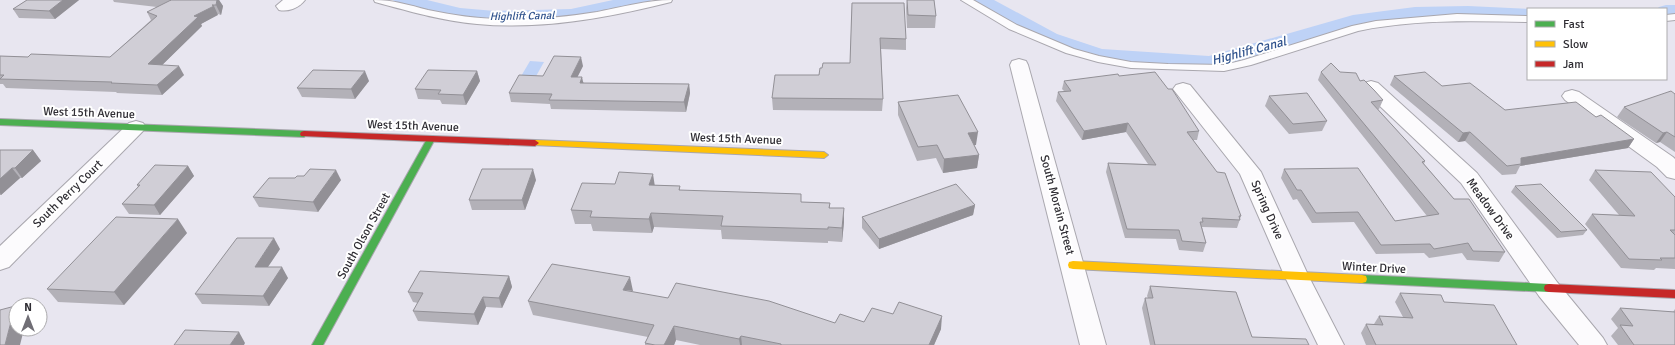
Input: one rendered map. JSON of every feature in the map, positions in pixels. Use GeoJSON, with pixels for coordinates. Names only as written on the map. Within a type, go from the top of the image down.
{"type":"FeatureCollection","features":[{"type":"Feature","properties":{"kind":"street","name":"South Morain Street"},"geometry":{"type":"LineString","coordinates":[[1019,65],[1093,345]]}},
{"type":"Feature","properties":{"kind":"street","name":"Meadow Drive"},"geometry":{"type":"LineString","coordinates":[[1371,87],[1469,178],[1548,289],[1594,345]]}},
{"type":"Feature","properties":{"kind":"street","name":"Spring Drive"},"geometry":{"type":"LineString","coordinates":[[1183,89],[1250,172],[1297,277],[1331,345]]}},
{"type":"Feature","properties":{"kind":"street"},"geometry":{"type":"LineString","coordinates":[[1572,96],[1665,162],[1675,172]]}},
{"type":"Feature","properties":{"kind":"street","name":"West 15th Avenue"},"geometry":{"type":"LineString","coordinates":[[0,122],[824,154]]}},
{"type":"Feature","properties":{"kind":"street","name":"South Perry Court"},"geometry":{"type":"LineString","coordinates":[[0,261],[136,127]]}},
{"type":"Feature","properties":{"kind":"street","name":"South Olson Street"},"geometry":{"type":"LineString","coordinates":[[317,345],[432,139]]}},
{"type":"Feature","properties":{"kind":"street","name":"Winter Drive"},"geometry":{"type":"LineString","coordinates":[[1073,265],[1297,277],[1675,294]]}},
{"type":"Feature","properties":{"kind":"lane"},"geometry":{"type":"LineString","coordinates":[[379,0],[454,18],[503,22],[577,18],[618,12],[667,0]]}},
{"type":"Feature","properties":{"kind":"lane"},"geometry":{"type":"LineString","coordinates":[[966,0],[1013,27],[1070,51],[1098,59],[1131,65],[1168,67],[1224,68],[1356,28],[1376,24],[1457,17],[1527,19]]}},
{"type":"Feature","properties":{"kind":"water"},"geometry":{"type":"Polygon","coordinates":[[[530,61],[544,62],[535,78],[520,78],[530,61]]]}},
{"type":"Feature","properties":{"kind":"building"},"geometry":{"type":"Polygon","coordinates":[[[27,0],[63,0],[49,11],[13,9],[27,0]]]}},
{"type":"Feature","properties":{"kind":"building"},"geometry":{"type":"Polygon","coordinates":[[[171,0],[217,0],[216,5],[212,5],[214,6],[194,16],[198,17],[148,64],[179,66],[157,85],[111,83],[112,82],[0,79],[4,75],[0,75],[0,56],[28,57],[31,54],[110,57],[157,16],[147,12],[171,0]]]}},
{"type":"Feature","properties":{"kind":"building"},"geometry":{"type":"Polygon","coordinates":[[[907,0],[934,0],[936,16],[908,15],[907,0]]]}},
{"type":"Feature","properties":{"kind":"building"},"geometry":{"type":"Polygon","coordinates":[[[852,3],[904,3],[906,39],[880,38],[883,99],[772,98],[775,75],[819,75],[820,68],[822,68],[823,63],[850,63],[852,3]]]}},
{"type":"Feature","properties":{"kind":"building"},"geometry":{"type":"Polygon","coordinates":[[[554,56],[581,57],[571,77],[582,77],[580,83],[689,84],[684,102],[549,100],[552,94],[509,93],[519,75],[543,76],[554,56]]]}},
{"type":"Feature","properties":{"kind":"building"},"geometry":{"type":"Polygon","coordinates":[[[1331,63],[1340,72],[1356,73],[1360,81],[1364,80],[1374,90],[1383,100],[1371,102],[1425,161],[1422,162],[1454,199],[1469,199],[1505,252],[1473,251],[1468,243],[1434,249],[1430,244],[1381,245],[1358,212],[1316,213],[1301,190],[1297,190],[1284,169],[1358,168],[1395,221],[1439,214],[1321,72],[1331,63]]]}},
{"type":"Feature","properties":{"kind":"building"},"geometry":{"type":"Polygon","coordinates":[[[313,70],[365,71],[351,89],[297,88],[313,70]]]}},
{"type":"Feature","properties":{"kind":"building"},"geometry":{"type":"Polygon","coordinates":[[[428,70],[477,71],[463,95],[438,94],[441,90],[415,89],[428,70]]]}},
{"type":"Feature","properties":{"kind":"building"},"geometry":{"type":"Polygon","coordinates":[[[1155,72],[1168,89],[1172,89],[1199,131],[1187,132],[1217,172],[1225,173],[1241,216],[1239,216],[1240,220],[1202,218],[1203,222],[1200,222],[1206,243],[1182,241],[1179,230],[1127,229],[1108,163],[1156,165],[1128,123],[1084,131],[1058,92],[1071,91],[1064,81],[1118,74],[1119,76],[1155,72]]]}},
{"type":"Feature","properties":{"kind":"building"},"geometry":{"type":"Polygon","coordinates":[[[1425,72],[1442,86],[1470,83],[1505,110],[1576,102],[1596,117],[1601,115],[1634,139],[1521,158],[1521,164],[1507,166],[1470,132],[1463,133],[1394,76],[1425,72]]]}},
{"type":"Feature","properties":{"kind":"building"},"geometry":{"type":"Polygon","coordinates":[[[1671,91],[1675,94],[1675,137],[1667,132],[1663,133],[1624,107],[1671,91]]]}},
{"type":"Feature","properties":{"kind":"building"},"geometry":{"type":"Polygon","coordinates":[[[1307,93],[1327,121],[1293,124],[1269,96],[1307,93]]]}},
{"type":"Feature","properties":{"kind":"building"},"geometry":{"type":"Polygon","coordinates":[[[958,95],[978,132],[968,133],[979,155],[944,159],[937,145],[918,147],[898,102],[958,95]]]}},
{"type":"Feature","properties":{"kind":"building"},"geometry":{"type":"Polygon","coordinates":[[[0,150],[33,150],[15,168],[12,168],[0,179],[0,150]]]}},
{"type":"Feature","properties":{"kind":"building"},"geometry":{"type":"Polygon","coordinates":[[[155,165],[188,166],[154,205],[122,204],[140,185],[137,185],[155,165]]]}},
{"type":"Feature","properties":{"kind":"building"},"geometry":{"type":"Polygon","coordinates":[[[310,169],[336,170],[313,202],[253,197],[269,178],[295,178],[297,176],[304,176],[310,169]]]}},
{"type":"Feature","properties":{"kind":"building"},"geometry":{"type":"Polygon","coordinates":[[[482,169],[533,169],[522,200],[469,200],[482,169]]]}},
{"type":"Feature","properties":{"kind":"building"},"geometry":{"type":"Polygon","coordinates":[[[1595,170],[1651,172],[1675,197],[1675,230],[1670,230],[1675,235],[1675,258],[1660,258],[1662,260],[1629,259],[1592,214],[1635,216],[1595,170]]]}},
{"type":"Feature","properties":{"kind":"building"},"geometry":{"type":"Polygon","coordinates":[[[619,172],[653,174],[649,185],[680,186],[679,190],[801,194],[801,202],[830,203],[829,208],[844,208],[842,228],[828,227],[828,229],[721,226],[723,216],[651,213],[649,219],[590,217],[592,211],[571,210],[582,183],[615,184],[619,172]]]}},
{"type":"Feature","properties":{"kind":"building"},"geometry":{"type":"Polygon","coordinates":[[[956,184],[975,205],[879,239],[862,217],[956,184]]]}},
{"type":"Feature","properties":{"kind":"building"},"geometry":{"type":"Polygon","coordinates":[[[1541,184],[1587,230],[1561,232],[1515,186],[1541,184]]]}},
{"type":"Feature","properties":{"kind":"building"},"geometry":{"type":"Polygon","coordinates":[[[116,217],[178,219],[114,292],[47,289],[116,217]]]}},
{"type":"Feature","properties":{"kind":"building"},"geometry":{"type":"Polygon","coordinates":[[[237,238],[274,238],[255,267],[282,267],[263,296],[195,294],[237,238]]]}},
{"type":"Feature","properties":{"kind":"building"},"geometry":{"type":"Polygon","coordinates":[[[552,264],[630,277],[623,290],[668,298],[676,283],[769,301],[835,323],[840,314],[864,322],[872,308],[893,314],[899,302],[942,316],[929,345],[781,345],[741,336],[739,339],[674,326],[664,345],[655,345],[645,343],[654,325],[528,301],[552,264]]]}},
{"type":"Feature","properties":{"kind":"building"},"geometry":{"type":"Polygon","coordinates":[[[420,271],[509,276],[499,298],[483,297],[474,314],[413,311],[423,293],[408,292],[420,271]]]}},
{"type":"Feature","properties":{"kind":"building"},"geometry":{"type":"Polygon","coordinates":[[[1150,286],[1236,292],[1252,337],[1306,339],[1309,345],[1155,345],[1145,298],[1153,298],[1150,286]]]}},
{"type":"Feature","properties":{"kind":"building"},"geometry":{"type":"Polygon","coordinates":[[[1400,293],[1441,295],[1444,302],[1494,305],[1517,345],[1376,345],[1366,324],[1383,325],[1379,316],[1413,318],[1400,293]]]}},
{"type":"Feature","properties":{"kind":"building"},"geometry":{"type":"Polygon","coordinates":[[[8,308],[8,333],[5,345],[0,345],[0,310],[8,308]]]}},
{"type":"Feature","properties":{"kind":"building"},"geometry":{"type":"Polygon","coordinates":[[[1620,308],[1675,312],[1675,345],[1634,345],[1620,325],[1633,326],[1620,308]]]}},
{"type":"Feature","properties":{"kind":"building"},"geometry":{"type":"Polygon","coordinates":[[[185,330],[239,332],[230,345],[174,345],[185,330]]]}},
{"type":"Feature","properties":{"kind":"waterway","name":"Highlift Canal"},"geometry":{"type":"LineString","coordinates":[[403,0],[460,14],[495,17],[571,15],[641,0]]}},
{"type":"Feature","properties":{"kind":"waterway","name":"Highlift Canal"},"geometry":{"type":"LineString","coordinates":[[979,0],[1050,38],[1100,55],[1210,63],[1353,21],[1415,13],[1468,12],[1527,14]]}},
{"type":"Feature","properties":{"kind":"waterway","name":"Highlift Canal"},"geometry":{"type":"LineString","coordinates":[[1667,11],[1675,11]]}},
{"type":"Feature","properties":{"kind":"traffic: fast"},"geometry":{"type":"LineString","coordinates":[[0,122],[304,134]]}},
{"type":"Feature","properties":{"kind":"traffic: fast"},"geometry":{"type":"LineString","coordinates":[[317,345],[431,139]]}},
{"type":"Feature","properties":{"kind":"traffic: fast"},"geometry":{"type":"LineString","coordinates":[[1362,279],[1549,288]]}},
{"type":"Feature","properties":{"kind":"traffic: slow"},"geometry":{"type":"LineString","coordinates":[[535,143],[824,155]]}},
{"type":"Feature","properties":{"kind":"traffic: slow"},"geometry":{"type":"LineString","coordinates":[[1073,265],[1362,279]]}},
{"type":"Feature","properties":{"kind":"traffic: jam"},"geometry":{"type":"LineString","coordinates":[[304,134],[535,143]]}},
{"type":"Feature","properties":{"kind":"traffic: jam"},"geometry":{"type":"LineString","coordinates":[[1549,288],[1675,294]]}}]}
